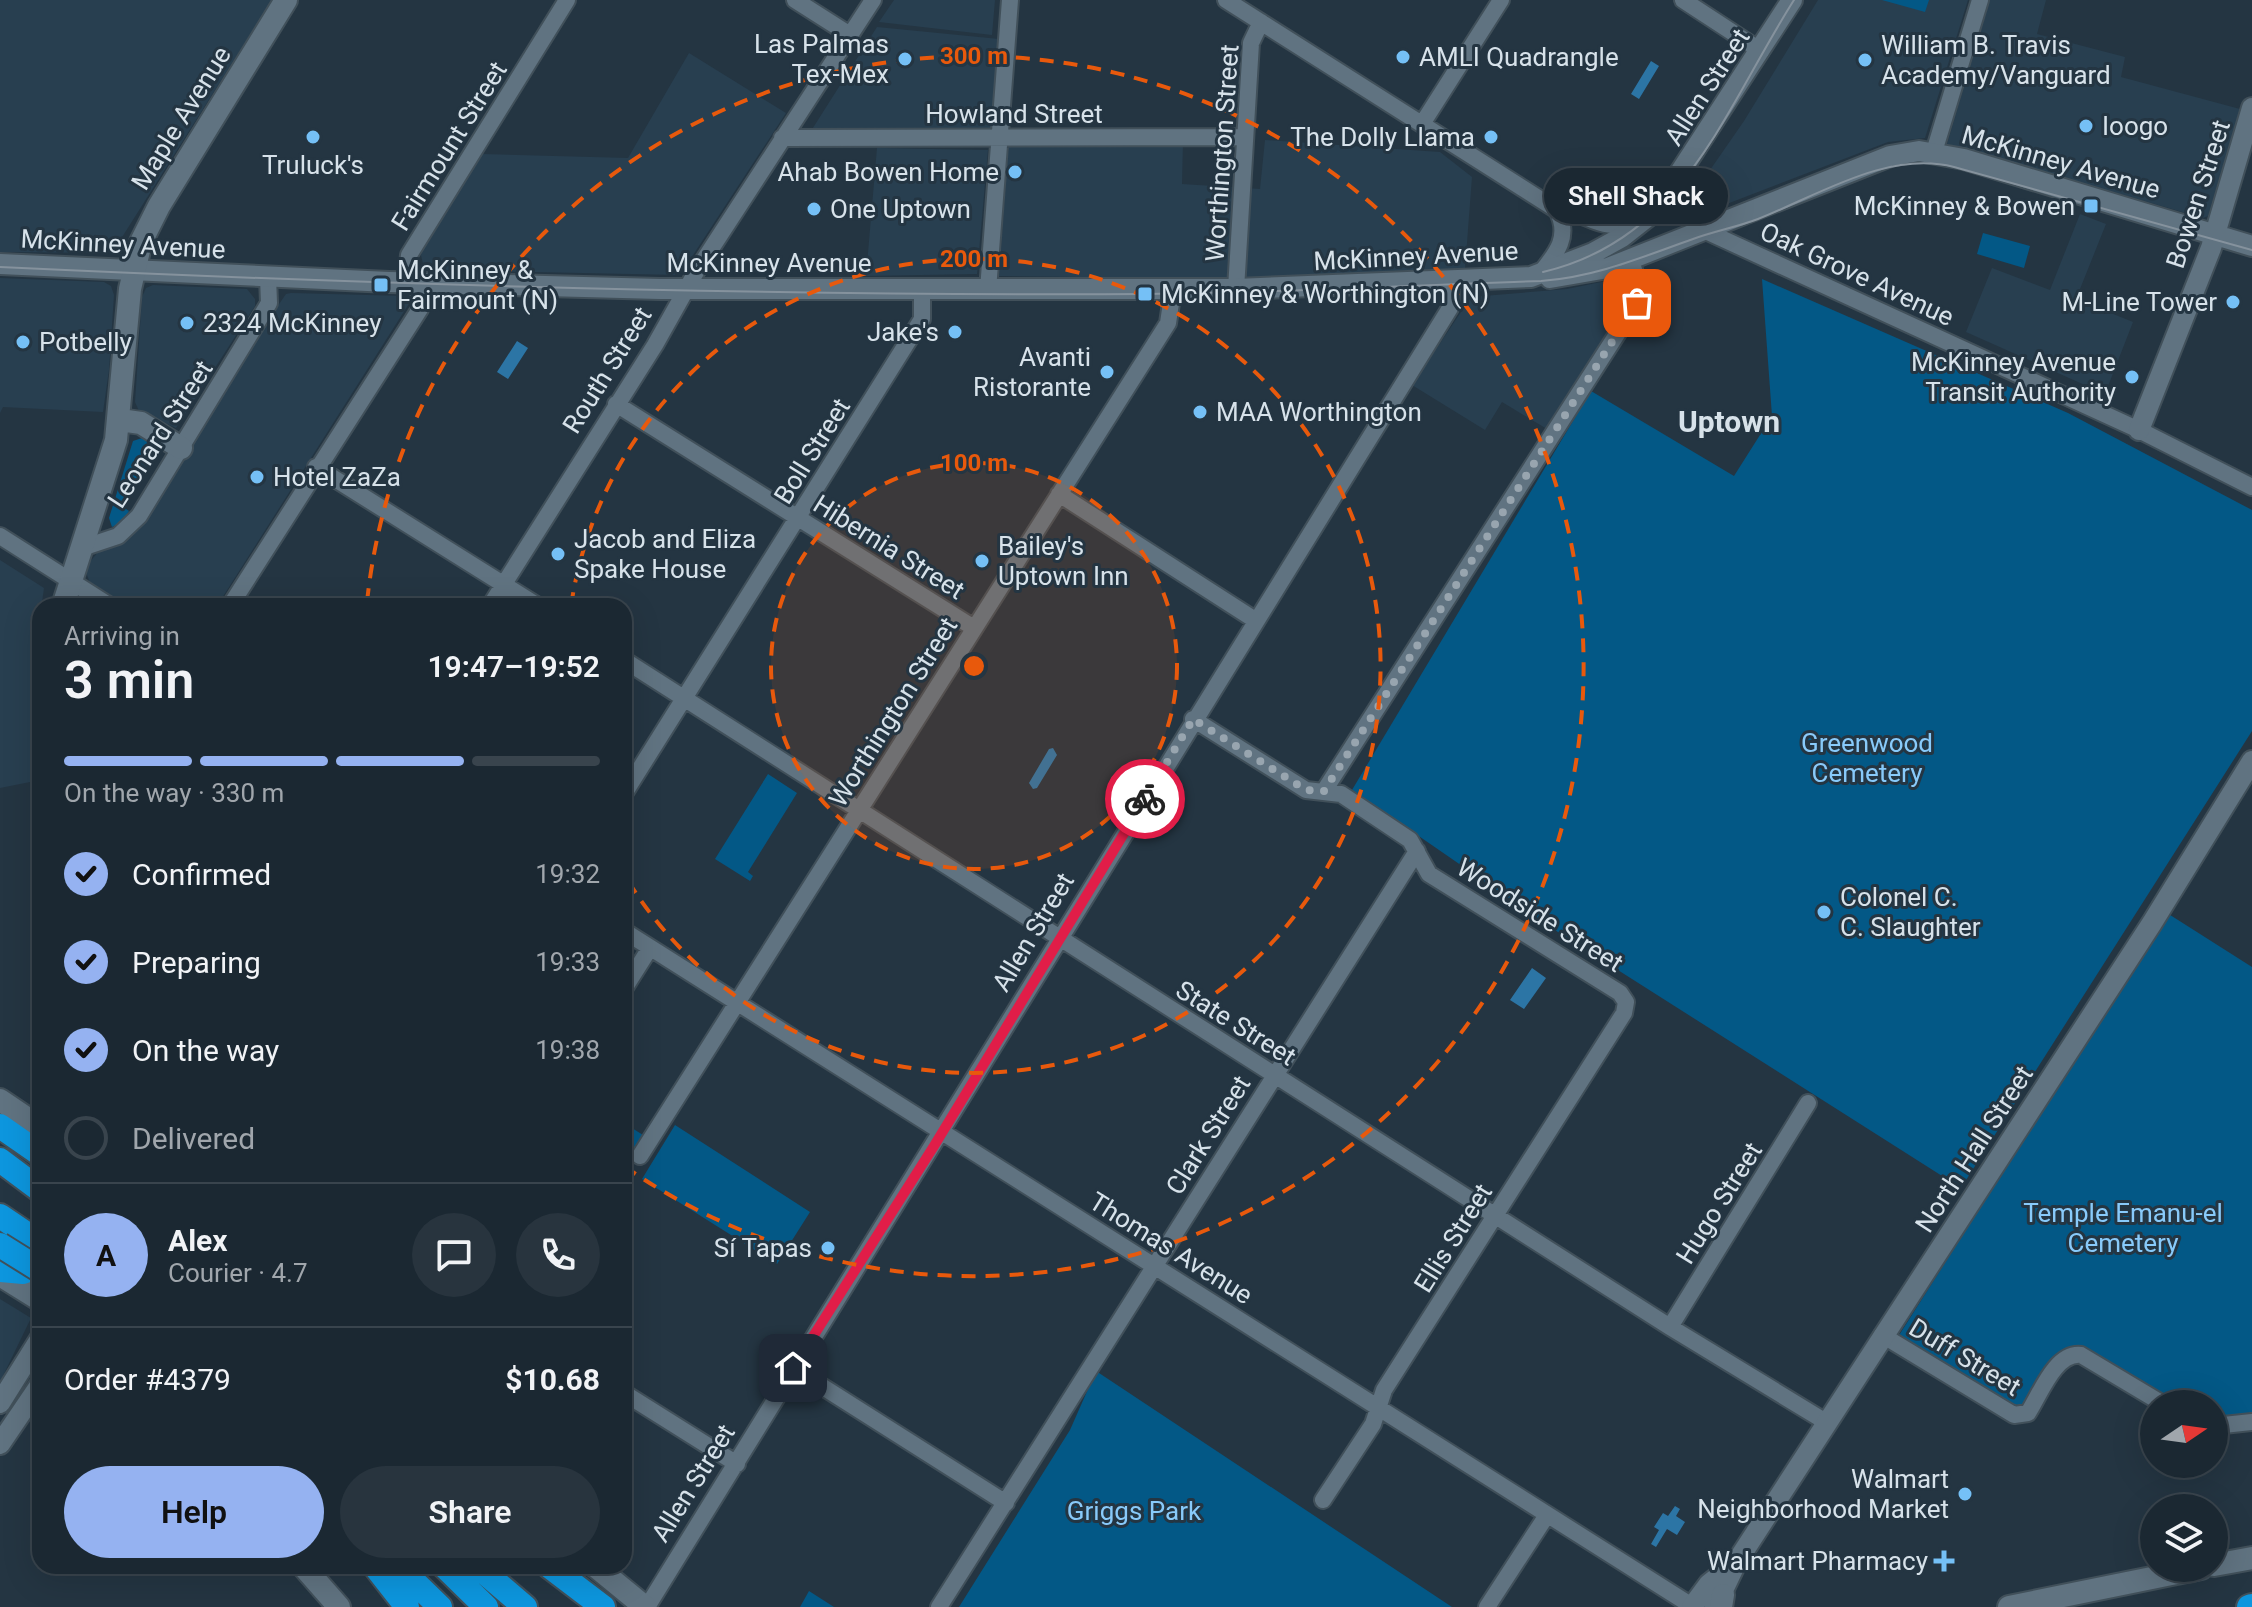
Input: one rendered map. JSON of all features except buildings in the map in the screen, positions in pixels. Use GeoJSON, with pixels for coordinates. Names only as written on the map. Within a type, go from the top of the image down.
{"type":"FeatureCollection","features":[{"type":"Feature","properties":{"kind":"highway"},"geometry":{"type":"LineString","coordinates":[[0,1118],[32,1137]]}},
{"type":"Feature","properties":{"kind":"highway"},"geometry":{"type":"LineString","coordinates":[[0,1126],[32,1148]]}},
{"type":"Feature","properties":{"kind":"highway"},"geometry":{"type":"LineString","coordinates":[[1,1160],[32,1184]]}},
{"type":"Feature","properties":{"kind":"highway"},"geometry":{"type":"LineString","coordinates":[[0,1216],[32,1238]]}},
{"type":"Feature","properties":{"kind":"highway"},"geometry":{"type":"LineString","coordinates":[[0,1245],[32,1263]]}},
{"type":"Feature","properties":{"kind":"highway"},"geometry":{"type":"LineString","coordinates":[[0,1273],[32,1270]]}},
{"type":"Feature","properties":{"kind":"highway"},"geometry":{"type":"LineString","coordinates":[[381,1574],[407,1607]]}},
{"type":"Feature","properties":{"kind":"highway"},"geometry":{"type":"LineString","coordinates":[[406,1574],[440,1607]]}},
{"type":"Feature","properties":{"kind":"highway"},"geometry":{"type":"LineString","coordinates":[[452,1574],[486,1607]]}},
{"type":"Feature","properties":{"kind":"highway"},"geometry":{"type":"LineString","coordinates":[[486,1574],[525,1607]]}},
{"type":"Feature","properties":{"kind":"highway"},"geometry":{"type":"LineString","coordinates":[[560,1574],[603,1607]]}},
{"type":"Feature","properties":{"kind":"main road","name":"Maple Avenue"},"geometry":{"type":"LineString","coordinates":[[65,598],[105,483],[120,420],[133,271],[141,242],[159,206],[286,0]]}},
{"type":"Feature","properties":{"kind":"main road"},"geometry":{"type":"LineString","coordinates":[[120,420],[141,423],[181,448]]}},
{"type":"Feature","properties":{"kind":"main road"},"geometry":{"type":"LineString","coordinates":[[0,1100],[32,1122]]}},
{"type":"Feature","properties":{"kind":"main road"},"geometry":{"type":"LineString","coordinates":[[0,1273],[32,1295]]}},
{"type":"Feature","properties":{"kind":"main road"},"geometry":{"type":"LineString","coordinates":[[2228,1562],[2252,1558]]}},
{"type":"Feature","properties":{"kind":"main road"},"geometry":{"type":"LineString","coordinates":[[310,1574],[339,1607]]}},
{"type":"Feature","properties":{"kind":"main road"},"geometry":{"type":"LineString","coordinates":[[605,1574],[646,1607]]}},
{"type":"Feature","properties":{"kind":"main road"},"geometry":{"type":"LineString","coordinates":[[2009,1607],[2140,1580]]}},
{"type":"Feature","properties":{"kind":"street","name":"Fairmount Street"},"geometry":{"type":"LineString","coordinates":[[235,598],[420,309],[422,301],[407,265],[409,255],[567,0]]}},
{"type":"Feature","properties":{"kind":"street"},"geometry":{"type":"LineString","coordinates":[[795,0],[850,35]]}},
{"type":"Feature","properties":{"kind":"street","name":"Routh Street"},"geometry":{"type":"LineString","coordinates":[[495,598],[685,289],[873,0]]}},
{"type":"Feature","properties":{"kind":"street"},"geometry":{"type":"LineString","coordinates":[[988,290],[1010,0]]}},
{"type":"Feature","properties":{"kind":"street"},"geometry":{"type":"LineString","coordinates":[[1226,0],[1557,210],[1613,227],[1643,220]]}},
{"type":"Feature","properties":{"kind":"street"},"geometry":{"type":"LineString","coordinates":[[1422,124],[1501,0]]}},
{"type":"Feature","properties":{"kind":"street"},"geometry":{"type":"LineString","coordinates":[[1683,0],[1761,51]]}},
{"type":"Feature","properties":{"kind":"street","name":"Allen Street"},"geometry":{"type":"LineString","coordinates":[[1663,200],[1792,0]]}},
{"type":"Feature","properties":{"kind":"street"},"geometry":{"type":"LineString","coordinates":[[1934,152],[1980,0]]}},
{"type":"Feature","properties":{"kind":"street","name":"Worthington Street"},"geometry":{"type":"LineString","coordinates":[[1236,289],[1251,43],[1261,22]]}},
{"type":"Feature","properties":{"kind":"street","name":"Bowen Street"},"geometry":{"type":"LineString","coordinates":[[2139,430],[2214,235],[2252,108]]}},
{"type":"Feature","properties":{"kind":"street","name":"Howland Street"},"geometry":{"type":"LineString","coordinates":[[782,138],[1245,137]]}},
{"type":"Feature","properties":{"kind":"street","name":"McKinney Avenue"},"geometry":{"type":"LineString","coordinates":[[0,264],[414,283],[685,289],[1173,290],[1572,276],[1631,260],[1890,156],[1934,152],[2252,246]]}},
{"type":"Feature","properties":{"kind":"street","name":"McKinney Avenue"},"geometry":{"type":"LineString","coordinates":[[1538,276],[1593,253],[1643,220],[1663,200]]}},
{"type":"Feature","properties":{"kind":"street","name":"Oak Grove Avenue"},"geometry":{"type":"LineString","coordinates":[[1663,200],[1707,231],[2139,430],[2252,487]]}},
{"type":"Feature","properties":{"kind":"street"},"geometry":{"type":"LineString","coordinates":[[1538,276],[1561,246],[1563,223],[1557,210]]}},
{"type":"Feature","properties":{"kind":"street"},"geometry":{"type":"LineString","coordinates":[[1324,791],[1637,303],[1638,283],[1631,260]]}},
{"type":"Feature","properties":{"kind":"street","name":"Leonard Street"},"geometry":{"type":"LineString","coordinates":[[82,548],[118,536],[131,527],[269,303],[268,277]]}},
{"type":"Feature","properties":{"kind":"street","name":"Allen Street"},"geometry":{"type":"LineString","coordinates":[[646,1607],[1450,308],[1452,281]]}},
{"type":"Feature","properties":{"kind":"street","name":"Boll Street"},"geometry":{"type":"LineString","coordinates":[[632,782],[922,319],[922,290]]}},
{"type":"Feature","properties":{"kind":"street","name":"Worthington Street"},"geometry":{"type":"LineString","coordinates":[[640,1156],[1170,319],[1173,290]]}},
{"type":"Feature","properties":{"kind":"street","name":"Hibernia Street"},"geometry":{"type":"LineString","coordinates":[[616,404],[974,628]]}},
{"type":"Feature","properties":{"kind":"street"},"geometry":{"type":"LineString","coordinates":[[316,467],[526,598]]}},
{"type":"Feature","properties":{"kind":"street"},"geometry":{"type":"LineString","coordinates":[[1059,494],[1255,620]]}},
{"type":"Feature","properties":{"kind":"street"},"geometry":{"type":"LineString","coordinates":[[0,536],[97,598]]}},
{"type":"Feature","properties":{"kind":"street","name":"State Street"},"geometry":{"type":"LineString","coordinates":[[632,665],[1670,1327],[1826,1422]]}},
{"type":"Feature","properties":{"kind":"street","name":"Woodside Street"},"geometry":{"type":"LineString","coordinates":[[1193,719],[1306,790],[1341,794],[1405,836],[1429,874],[1620,993],[1626,1002]]}},
{"type":"Feature","properties":{"kind":"street","name":"North Hall Street"},"geometry":{"type":"LineString","coordinates":[[1720,1603],[1736,1563],[2249,772]]}},
{"type":"Feature","properties":{"kind":"street","name":"Clark Street"},"geometry":{"type":"LineString","coordinates":[[939,1607],[1417,851]]}},
{"type":"Feature","properties":{"kind":"street","name":"Thomas Avenue"},"geometry":{"type":"LineString","coordinates":[[632,936],[1692,1607]]}},
{"type":"Feature","properties":{"kind":"street"},"geometry":{"type":"LineString","coordinates":[[632,976],[650,948]]}},
{"type":"Feature","properties":{"kind":"street","name":"Ellis Street"},"geometry":{"type":"LineString","coordinates":[[1323,1500],[1373,1424],[1384,1390],[1624,1013],[1626,1002]]}},
{"type":"Feature","properties":{"kind":"street","name":"Hugo Street"},"geometry":{"type":"LineString","coordinates":[[1670,1327],[1808,1103]]}},
{"type":"Feature","properties":{"kind":"street","name":"Duff Street"},"geometry":{"type":"LineString","coordinates":[[1882,1335],[2014,1415],[2025,1415],[2061,1361],[2073,1354],[2081,1355],[2140,1390]]}},
{"type":"Feature","properties":{"kind":"street"},"geometry":{"type":"LineString","coordinates":[[0,1403],[32,1352]]}},
{"type":"Feature","properties":{"kind":"street"},"geometry":{"type":"LineString","coordinates":[[793,1368],[1006,1503]]}},
{"type":"Feature","properties":{"kind":"street"},"geometry":{"type":"LineString","coordinates":[[0,1444],[32,1397]]}},
{"type":"Feature","properties":{"kind":"street"},"geometry":{"type":"LineString","coordinates":[[632,1398],[737,1464]]}},
{"type":"Feature","properties":{"kind":"street"},"geometry":{"type":"LineString","coordinates":[[2228,1425],[2252,1422]]}},
{"type":"Feature","properties":{"kind":"street"},"geometry":{"type":"LineString","coordinates":[[1487,1607],[1547,1515]]}},
{"type":"Feature","properties":{"kind":"street","name":"North Hall Street"},"geometry":{"type":"LineString","coordinates":[[1692,1607],[1709,1584],[1736,1563]]}},
{"type":"Feature","properties":{"kind":"shaded area"},"geometry":{"type":"Polygon","coordinates":[[[0,0],[272,0],[112,253],[0,252],[0,0]]]}},
{"type":"Feature","properties":{"kind":"shaded area"},"geometry":{"type":"Polygon","coordinates":[[[894,0],[995,0],[992,35],[879,22],[894,0]]]}},
{"type":"Feature","properties":{"kind":"shaded area","name":"William B. Travis Academy/Vanguard"},"geometry":{"type":"Polygon","coordinates":[[[1818,0],[1968,0],[1925,138],[1888,142],[1706,212],[1692,196],[1744,121],[1818,0]]]}},
{"type":"Feature","properties":{"kind":"shaded area"},"geometry":{"type":"Polygon","coordinates":[[[1990,0],[2046,0],[2037,34],[2125,57],[2121,77],[2240,109],[2208,216],[2203,218],[1947,144],[1990,0]]]}},
{"type":"Feature","properties":{"kind":"shaded area"},"geometry":{"type":"Polygon","coordinates":[[[877,27],[999,39],[993,131],[811,131],[877,27]]]}},
{"type":"Feature","properties":{"kind":"shaded area"},"geometry":{"type":"Polygon","coordinates":[[[689,53],[786,113],[680,275],[438,270],[428,269],[423,264],[421,255],[424,247],[481,154],[628,158],[689,53]]]}},
{"type":"Feature","properties":{"kind":"shaded area"},"geometry":{"type":"Polygon","coordinates":[[[1651,61],[1659,66],[1639,99],[1631,94],[1651,61]]]}},
{"type":"Feature","properties":{"kind":"shaded area"},"geometry":{"type":"Polygon","coordinates":[[[1009,140],[1183,141],[1182,184],[1260,189],[1265,140],[1440,152],[1472,177],[1465,269],[1260,279],[999,276],[1009,140]]]}},
{"type":"Feature","properties":{"kind":"shaded area"},"geometry":{"type":"Polygon","coordinates":[[[877,148],[988,150],[977,274],[866,276],[877,148]]]}},
{"type":"Feature","properties":{"kind":"shaded area"},"geometry":{"type":"Polygon","coordinates":[[[2080,214],[2106,224],[2076,299],[2133,322],[2105,394],[1966,332],[1992,268],[2050,290],[2080,214]]]}},
{"type":"Feature","properties":{"kind":"shaded area"},"geometry":{"type":"Polygon","coordinates":[[[0,278],[104,282],[111,286],[114,295],[103,412],[3,407],[0,413],[0,278]]]}},
{"type":"Feature","properties":{"kind":"shaded area"},"geometry":{"type":"Polygon","coordinates":[[[1616,279],[1630,290],[1631,298],[1547,429],[1502,402],[1485,430],[1412,385],[1471,297],[1567,289],[1616,279]]]}},
{"type":"Feature","properties":{"kind":"shaded area"},"geometry":{"type":"Polygon","coordinates":[[[153,285],[247,289],[255,299],[255,306],[176,428],[139,411],[135,402],[142,297],[146,288],[153,285]]]}},
{"type":"Feature","properties":{"kind":"shaded area"},"geometry":{"type":"Polygon","coordinates":[[[286,294],[406,296],[410,302],[222,598],[110,598],[91,586],[86,572],[88,564],[99,551],[116,541],[286,294]]]}},
{"type":"Feature","properties":{"kind":"shaded area"},"geometry":{"type":"Polygon","coordinates":[[[517,341],[528,348],[508,379],[497,372],[517,341]]]}},
{"type":"Feature","properties":{"kind":"shaded area"},"geometry":{"type":"Polygon","coordinates":[[[0,560],[44,588],[43,598],[32,598],[32,782],[0,788],[0,560]]]}},
{"type":"Feature","properties":{"kind":"shaded area"},"geometry":{"type":"Polygon","coordinates":[[[1053,748],[1057,755],[1037,788],[1033,789],[1029,783],[1049,749],[1053,748]]]}},
{"type":"Feature","properties":{"kind":"shaded area"},"geometry":{"type":"Polygon","coordinates":[[[1532,968],[1546,978],[1524,1009],[1510,1000],[1532,968]]]}},
{"type":"Feature","properties":{"kind":"shaded area"},"geometry":{"type":"Polygon","coordinates":[[[0,1299],[31,1318],[0,1382],[0,1299]]]}},
{"type":"Feature","properties":{"kind":"shaded area"},"geometry":{"type":"Polygon","coordinates":[[[1675,1506],[1680,1509],[1676,1516],[1685,1522],[1677,1535],[1667,1529],[1656,1547],[1651,1544],[1659,1530],[1654,1527],[1663,1513],[1668,1516],[1675,1506]]]}},
{"type":"Feature","properties":{"kind":"green space"},"geometry":{"type":"Polygon","coordinates":[[[1882,0],[1929,0],[1925,12],[1882,0]]]}},
{"type":"Feature","properties":{"kind":"green space"},"geometry":{"type":"Polygon","coordinates":[[[1983,233],[2030,246],[2024,268],[1977,254],[1983,233]]]}},
{"type":"Feature","properties":{"kind":"green space","name":"Greenwood Cemetery"},"geometry":{"type":"Polygon","coordinates":[[[1762,279],[2068,413],[2252,510],[2252,731],[1961,1188],[1558,932],[1352,790],[1591,391],[1734,476],[1772,416],[1762,279]]]}},
{"type":"Feature","properties":{"kind":"green space"},"geometry":{"type":"Polygon","coordinates":[[[145,437],[154,442],[157,450],[123,507],[129,511],[122,522],[112,527],[109,518],[133,441],[145,437]]]}},
{"type":"Feature","properties":{"kind":"green space"},"geometry":{"type":"Polygon","coordinates":[[[768,774],[797,793],[748,872],[753,876],[750,881],[715,859],[768,774]]]}},
{"type":"Feature","properties":{"kind":"green space","name":"Temple Emanu-el Cemetery"},"geometry":{"type":"Polygon","coordinates":[[[2167,913],[2252,967],[2252,1422],[2228,1421],[2228,1390],[2149,1390],[2079,1350],[2021,1411],[1896,1340],[2167,913]]]}},
{"type":"Feature","properties":{"kind":"green space"},"geometry":{"type":"Polygon","coordinates":[[[675,1125],[810,1212],[777,1264],[642,1179],[675,1125]]]}},
{"type":"Feature","properties":{"kind":"green space"},"geometry":{"type":"Polygon","coordinates":[[[632,1128],[643,1135],[632,1152],[632,1128]]]}},
{"type":"Feature","properties":{"kind":"green space","name":"Griggs Park"},"geometry":{"type":"Polygon","coordinates":[[[1096,1371],[1452,1607],[959,1607],[1070,1430],[1096,1371]]]}},
{"type":"Feature","properties":{"kind":"green space"},"geometry":{"type":"Polygon","coordinates":[[[809,1591],[834,1607],[800,1607],[809,1591]]]}},
{"type":"Feature","properties":{"kind":"tram line"},"geometry":{"type":"LineString","coordinates":[[1543,272],[1591,255],[1632,231],[1666,200],[1721,126],[1794,0]]}},
{"type":"Feature","properties":{"kind":"tram line"},"geometry":{"type":"LineString","coordinates":[[0,267],[430,284],[860,293],[1195,293],[1541,281],[1618,265],[1758,219],[1879,170],[1929,163],[1954,167],[2252,250]]}},
{"type":"Feature","properties":{"kind":"way so far"},"geometry":{"type":"LineString","coordinates":[[1145,799],[1193,719],[1306,790],[1324,791],[1637,303]]}},
{"type":"Feature","properties":{"kind":"place","name":"AMLI Quadrangle"},"geometry":{"type":"Point","coordinates":[1403,57]}},
{"type":"Feature","properties":{"kind":"place","name":"Las Palmas Tex-Mex"},"geometry":{"type":"Point","coordinates":[905,59]}},
{"type":"Feature","properties":{"kind":"place","name":"William B. Travis Academy/Vanguard"},"geometry":{"type":"Point","coordinates":[1865,60]}},
{"type":"Feature","properties":{"kind":"place","name":"Ioogo"},"geometry":{"type":"Point","coordinates":[2086,126]}},
{"type":"Feature","properties":{"kind":"place","name":"Truluck's"},"geometry":{"type":"Point","coordinates":[313,137]}},
{"type":"Feature","properties":{"kind":"place","name":"The Dolly Llama"},"geometry":{"type":"Point","coordinates":[1491,137]}},
{"type":"Feature","properties":{"kind":"place","name":"Ahab Bowen Home"},"geometry":{"type":"Point","coordinates":[1015,172]}},
{"type":"Feature","properties":{"kind":"place","name":"McKinney & Bowen"},"geometry":{"type":"Point","coordinates":[2091,206]}},
{"type":"Feature","properties":{"kind":"place","name":"One Uptown"},"geometry":{"type":"Point","coordinates":[814,209]}},
{"type":"Feature","properties":{"kind":"place","name":"McKinney & Fairmount (N)"},"geometry":{"type":"Point","coordinates":[381,285]}},
{"type":"Feature","properties":{"kind":"place","name":"McKinney & Worthington (N)"},"geometry":{"type":"Point","coordinates":[1145,294]}},
{"type":"Feature","properties":{"kind":"place","name":"M-Line Tower"},"geometry":{"type":"Point","coordinates":[2233,302]}},
{"type":"Feature","properties":{"kind":"place","name":"Shell Shack"},"geometry":{"type":"Point","coordinates":[1637,303]}},
{"type":"Feature","properties":{"kind":"place","name":"2324 McKinney"},"geometry":{"type":"Point","coordinates":[187,323]}},
{"type":"Feature","properties":{"kind":"place","name":"Jake's"},"geometry":{"type":"Point","coordinates":[955,332]}},
{"type":"Feature","properties":{"kind":"place","name":"Potbelly"},"geometry":{"type":"Point","coordinates":[23,342]}},
{"type":"Feature","properties":{"kind":"place","name":"Avanti Ristorante"},"geometry":{"type":"Point","coordinates":[1107,372]}},
{"type":"Feature","properties":{"kind":"place","name":"McKinney Avenue Transit Authority"},"geometry":{"type":"Point","coordinates":[2132,377]}},
{"type":"Feature","properties":{"kind":"place","name":"MAA Worthington"},"geometry":{"type":"Point","coordinates":[1200,412]}},
{"type":"Feature","properties":{"kind":"place","name":"Hotel ZaZa"},"geometry":{"type":"Point","coordinates":[257,477]}},
{"type":"Feature","properties":{"kind":"place","name":"Jacob and Eliza Spake House"},"geometry":{"type":"Point","coordinates":[558,554]}},
{"type":"Feature","properties":{"kind":"place","name":"Bailey's Uptown Inn"},"geometry":{"type":"Point","coordinates":[982,561]}},
{"type":"Feature","properties":{"kind":"place","name":"Colonel C. C. Slaughter"},"geometry":{"type":"Point","coordinates":[1824,912]}},
{"type":"Feature","properties":{"kind":"place","name":"Sí Tapas"},"geometry":{"type":"Point","coordinates":[828,1248]}},
{"type":"Feature","properties":{"kind":"place","name":"Walmart Neighborhood Market"},"geometry":{"type":"Point","coordinates":[1965,1494]}},
{"type":"Feature","properties":{"kind":"place","name":"Walmart Pharmacy"},"geometry":{"type":"Point","coordinates":[1944,1561]}},
{"type":"Feature","properties":{"kind":"district","name":"Uptown"},"geometry":{"type":"Point","coordinates":[1729,421]}},
{"type":"Feature","properties":{"kind":"route"},"geometry":{"type":"LineString","coordinates":[[793,1368],[934,1146],[1145,799]]}}]}
